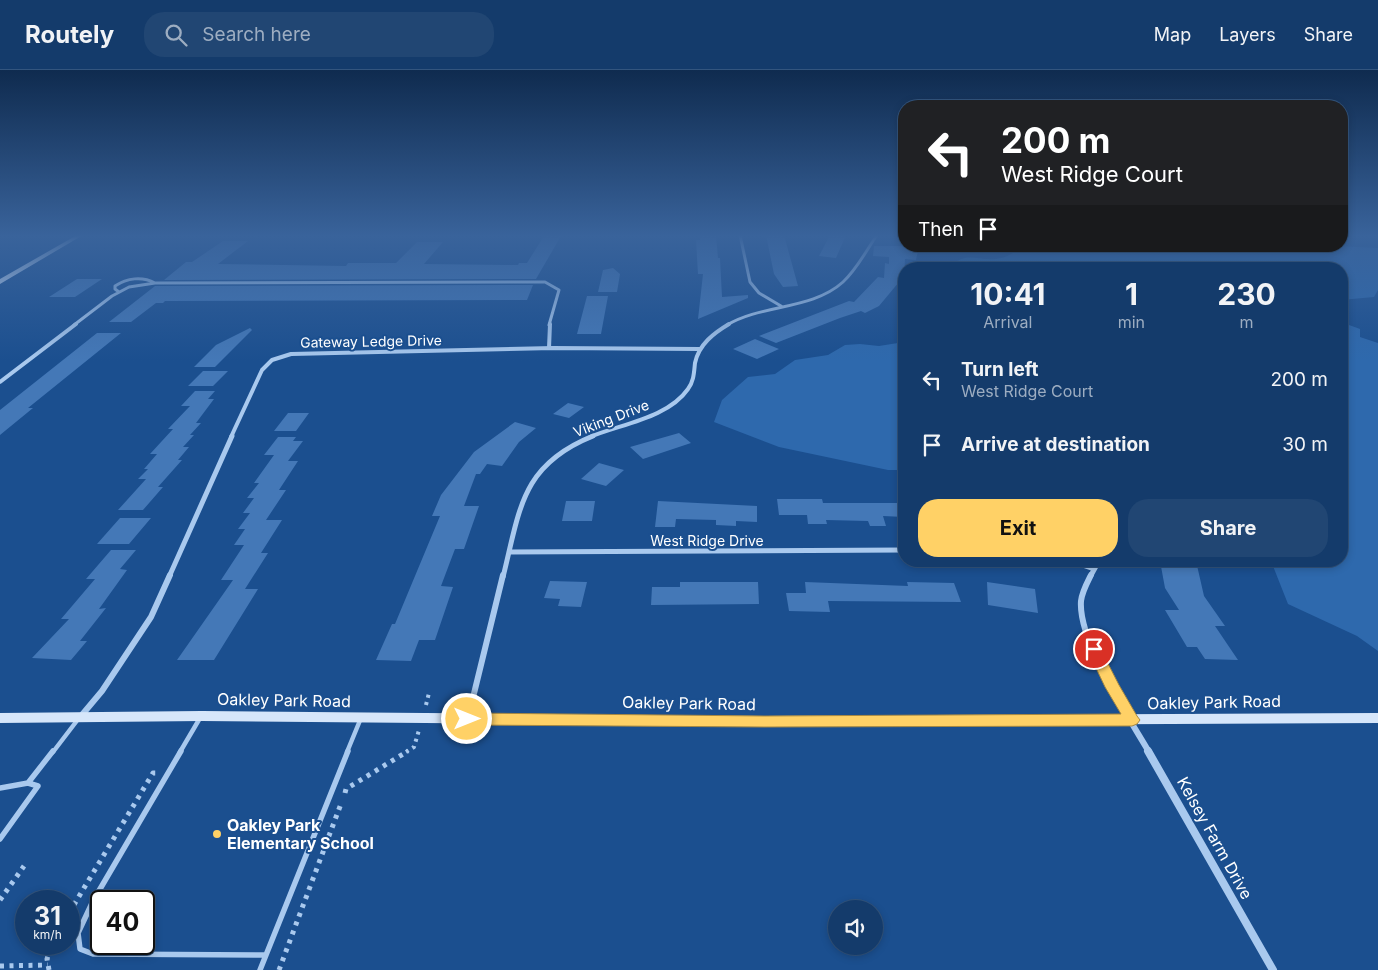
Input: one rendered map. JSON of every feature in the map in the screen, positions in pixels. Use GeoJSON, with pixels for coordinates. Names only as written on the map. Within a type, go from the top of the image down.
{"type":"FeatureCollection","features":[{"type":"Feature","properties":{"kind":"street"},"geometry":{"type":"LineString","coordinates":[[749,277],[750,282],[759,293],[782,307]]}},
{"type":"Feature","properties":{"kind":"street"},"geometry":{"type":"LineString","coordinates":[[700,349],[710,336],[730,322],[816,298],[836,288],[848,277]]}},
{"type":"Feature","properties":{"kind":"street"},"geometry":{"type":"LineString","coordinates":[[119,292],[115,289],[115,286],[125,281],[143,278],[155,282]]}},
{"type":"Feature","properties":{"kind":"street"},"geometry":{"type":"LineString","coordinates":[[0,382],[119,292],[133,286],[155,282],[545,282],[559,290],[548,325],[549,348]]}},
{"type":"Feature","properties":{"kind":"street","name":"Gateway Ledge Drive"},"geometry":{"type":"LineString","coordinates":[[79,718],[102,691],[151,617],[258,377],[270,361],[295,353],[307,352],[549,348],[700,349]]}},
{"type":"Feature","properties":{"kind":"street","name":"Viking Drive"},"geometry":{"type":"LineString","coordinates":[[467,719],[526,491],[546,464],[557,454],[580,441],[653,414],[675,402],[691,386],[695,378],[696,360],[700,349]]}},
{"type":"Feature","properties":{"kind":"street"},"geometry":{"type":"LineString","coordinates":[[0,377],[7,376]]}},
{"type":"Feature","properties":{"kind":"street","name":"West Ridge Drive"},"geometry":{"type":"LineString","coordinates":[[509,552],[898,550]]}},
{"type":"Feature","properties":{"kind":"street"},"geometry":{"type":"LineString","coordinates":[[1088,567],[1094,569]]}},
{"type":"Feature","properties":{"kind":"street","name":"Kelsey Farm Drive"},"geometry":{"type":"LineString","coordinates":[[1094,569],[1081,599],[1084,622],[1112,687],[1273,970]]}},
{"type":"Feature","properties":{"kind":"street","name":"Oakley Park Road"},"geometry":{"type":"LineString","coordinates":[[0,718],[202,716],[764,721],[1378,718]]}},
{"type":"Feature","properties":{"kind":"lane"},"geometry":{"type":"LineString","coordinates":[[202,716],[93,901],[78,933],[80,949],[93,954],[266,955]]}},
{"type":"Feature","properties":{"kind":"lane"},"geometry":{"type":"LineString","coordinates":[[28,783],[79,718]]}},
{"type":"Feature","properties":{"kind":"lane"},"geometry":{"type":"LineString","coordinates":[[260,970],[361,718]]}},
{"type":"Feature","properties":{"kind":"lane"},"geometry":{"type":"LineString","coordinates":[[0,788],[28,783],[38,786],[0,839]]}},
{"type":"Feature","properties":{"kind":"path"},"geometry":{"type":"LineString","coordinates":[[279,970],[346,789],[414,747],[428,693]]}},
{"type":"Feature","properties":{"kind":"path"},"geometry":{"type":"LineString","coordinates":[[80,895],[153,773],[168,773]]}},
{"type":"Feature","properties":{"kind":"path"},"geometry":{"type":"LineString","coordinates":[[0,900],[24,866]]}},
{"type":"Feature","properties":{"kind":"path"},"geometry":{"type":"LineString","coordinates":[[0,966],[48,968],[48,955]]}},
{"type":"Feature","properties":{"kind":"shaded area"},"geometry":{"type":"Polygon","coordinates":[[[1348,277],[1378,277],[1378,290],[1374,297],[1348,299],[1348,277]]]}},
{"type":"Feature","properties":{"kind":"shaded area"},"geometry":{"type":"Polygon","coordinates":[[[1348,325],[1360,329],[1360,337],[1378,343],[1378,651],[1357,636],[1288,604],[1273,567],[1348,567],[1348,325]]]}},
{"type":"Feature","properties":{"kind":"shaded area"},"geometry":{"type":"Polygon","coordinates":[[[898,343],[898,470],[888,470],[779,447],[714,422],[722,400],[748,377],[775,374],[795,360],[828,355],[845,345],[879,346],[898,343]]]}},
{"type":"Feature","properties":{"kind":"building"},"geometry":{"type":"Polygon","coordinates":[[[168,277],[537,277],[536,279],[164,280],[168,277]]]}},
{"type":"Feature","properties":{"kind":"building"},"geometry":{"type":"Polygon","coordinates":[[[601,277],[620,277],[617,292],[598,292],[601,277]]]}},
{"type":"Feature","properties":{"kind":"building"},"geometry":{"type":"Polygon","coordinates":[[[703,277],[721,277],[722,297],[748,295],[748,298],[698,319],[703,277]]]}},
{"type":"Feature","properties":{"kind":"building"},"geometry":{"type":"Polygon","coordinates":[[[776,277],[796,277],[798,286],[783,287],[776,277]]]}},
{"type":"Feature","properties":{"kind":"building"},"geometry":{"type":"Polygon","coordinates":[[[878,277],[898,277],[898,283],[879,306],[865,313],[861,311],[840,318],[776,343],[759,336],[849,301],[854,302],[878,277]]]}},
{"type":"Feature","properties":{"kind":"building"},"geometry":{"type":"Polygon","coordinates":[[[77,279],[102,279],[75,297],[49,297],[77,279]]]}},
{"type":"Feature","properties":{"kind":"building"},"geometry":{"type":"Polygon","coordinates":[[[533,285],[527,300],[165,301],[163,303],[156,303],[131,322],[109,322],[155,286],[533,285]]]}},
{"type":"Feature","properties":{"kind":"building"},"geometry":{"type":"Polygon","coordinates":[[[587,296],[608,296],[601,334],[577,334],[587,296]]]}},
{"type":"Feature","properties":{"kind":"building"},"geometry":{"type":"Polygon","coordinates":[[[250,328],[252,330],[215,367],[194,367],[216,345],[250,328]]]}},
{"type":"Feature","properties":{"kind":"building"},"geometry":{"type":"Polygon","coordinates":[[[97,333],[121,333],[28,408],[33,408],[0,435],[0,410],[97,333]]]}},
{"type":"Feature","properties":{"kind":"building"},"geometry":{"type":"Polygon","coordinates":[[[755,339],[779,349],[757,359],[733,349],[755,339]]]}},
{"type":"Feature","properties":{"kind":"building"},"geometry":{"type":"Polygon","coordinates":[[[203,371],[228,371],[213,386],[188,386],[203,371]]]}},
{"type":"Feature","properties":{"kind":"building"},"geometry":{"type":"Polygon","coordinates":[[[195,391],[215,391],[208,399],[214,399],[196,423],[201,423],[190,435],[194,435],[183,447],[189,447],[178,460],[182,460],[158,487],[163,487],[143,510],[118,510],[146,479],[138,479],[148,469],[144,469],[157,454],[150,454],[173,429],[168,429],[190,406],[181,406],[195,391]]]}},
{"type":"Feature","properties":{"kind":"building"},"geometry":{"type":"Polygon","coordinates":[[[568,403],[584,407],[569,418],[553,414],[568,403]]]}},
{"type":"Feature","properties":{"kind":"building"},"geometry":{"type":"Polygon","coordinates":[[[288,413],[309,413],[296,431],[274,431],[288,413]]]}},
{"type":"Feature","properties":{"kind":"building"},"geometry":{"type":"Polygon","coordinates":[[[515,422],[536,428],[519,442],[502,466],[487,464],[480,474],[476,474],[464,506],[479,506],[464,549],[455,549],[441,586],[453,587],[435,640],[419,640],[411,661],[376,660],[392,624],[395,624],[440,516],[432,516],[441,495],[474,452],[515,422]]]}},
{"type":"Feature","properties":{"kind":"building"},"geometry":{"type":"Polygon","coordinates":[[[679,433],[691,443],[643,459],[630,447],[679,433]]]}},
{"type":"Feature","properties":{"kind":"building"},"geometry":{"type":"Polygon","coordinates":[[[278,437],[296,437],[293,441],[303,441],[288,461],[298,461],[279,490],[286,490],[266,520],[282,520],[261,553],[268,553],[245,589],[258,589],[214,660],[177,660],[233,580],[221,580],[244,545],[234,545],[245,529],[238,529],[250,513],[243,513],[254,498],[247,498],[259,483],[254,483],[274,455],[264,455],[278,437]]]}},
{"type":"Feature","properties":{"kind":"building"},"geometry":{"type":"Polygon","coordinates":[[[599,463],[624,470],[606,486],[581,479],[599,463]]]}},
{"type":"Feature","properties":{"kind":"building"},"geometry":{"type":"Polygon","coordinates":[[[777,499],[822,499],[823,503],[898,503],[898,517],[883,516],[886,526],[870,526],[868,521],[826,520],[827,524],[808,524],[807,515],[779,515],[777,499]]]}},
{"type":"Feature","properties":{"kind":"building"},"geometry":{"type":"Polygon","coordinates":[[[566,501],[595,501],[592,521],[562,521],[566,501]]]}},
{"type":"Feature","properties":{"kind":"building"},"geometry":{"type":"Polygon","coordinates":[[[658,501],[757,506],[757,522],[736,521],[736,526],[716,525],[716,520],[676,519],[675,527],[655,527],[658,501]]]}},
{"type":"Feature","properties":{"kind":"building"},"geometry":{"type":"Polygon","coordinates":[[[120,518],[151,518],[129,544],[97,544],[120,518]]]}},
{"type":"Feature","properties":{"kind":"building"},"geometry":{"type":"Polygon","coordinates":[[[111,550],[136,550],[120,569],[127,570],[99,609],[106,608],[80,641],[87,641],[71,660],[32,658],[69,619],[61,619],[95,579],[86,579],[111,550]]]}},
{"type":"Feature","properties":{"kind":"building"},"geometry":{"type":"Polygon","coordinates":[[[1161,567],[1197,567],[1204,596],[1225,626],[1215,626],[1238,660],[1205,659],[1197,647],[1187,647],[1165,610],[1179,610],[1165,588],[1161,567]]]}},
{"type":"Feature","properties":{"kind":"building"},"geometry":{"type":"Polygon","coordinates":[[[550,581],[587,582],[581,607],[558,606],[560,599],[544,598],[550,581]]]}},
{"type":"Feature","properties":{"kind":"building"},"geometry":{"type":"Polygon","coordinates":[[[680,582],[758,582],[759,604],[651,605],[652,587],[680,587],[680,582]]]}},
{"type":"Feature","properties":{"kind":"building"},"geometry":{"type":"Polygon","coordinates":[[[805,582],[908,586],[907,582],[954,583],[961,602],[828,601],[830,612],[789,611],[786,593],[806,593],[805,582]]]}},
{"type":"Feature","properties":{"kind":"building"},"geometry":{"type":"Polygon","coordinates":[[[987,582],[1035,589],[1038,613],[988,605],[987,582]]]}},
{"type":"Feature","properties":{"kind":"place","name":"Oakley Park Elementary School"},"geometry":{"type":"Point","coordinates":[217,834]}},
{"type":"Feature","properties":{"kind":"route"},"geometry":{"type":"LineString","coordinates":[[467,719],[764,721],[1132,720],[1112,687],[1094,649]]}}]}
